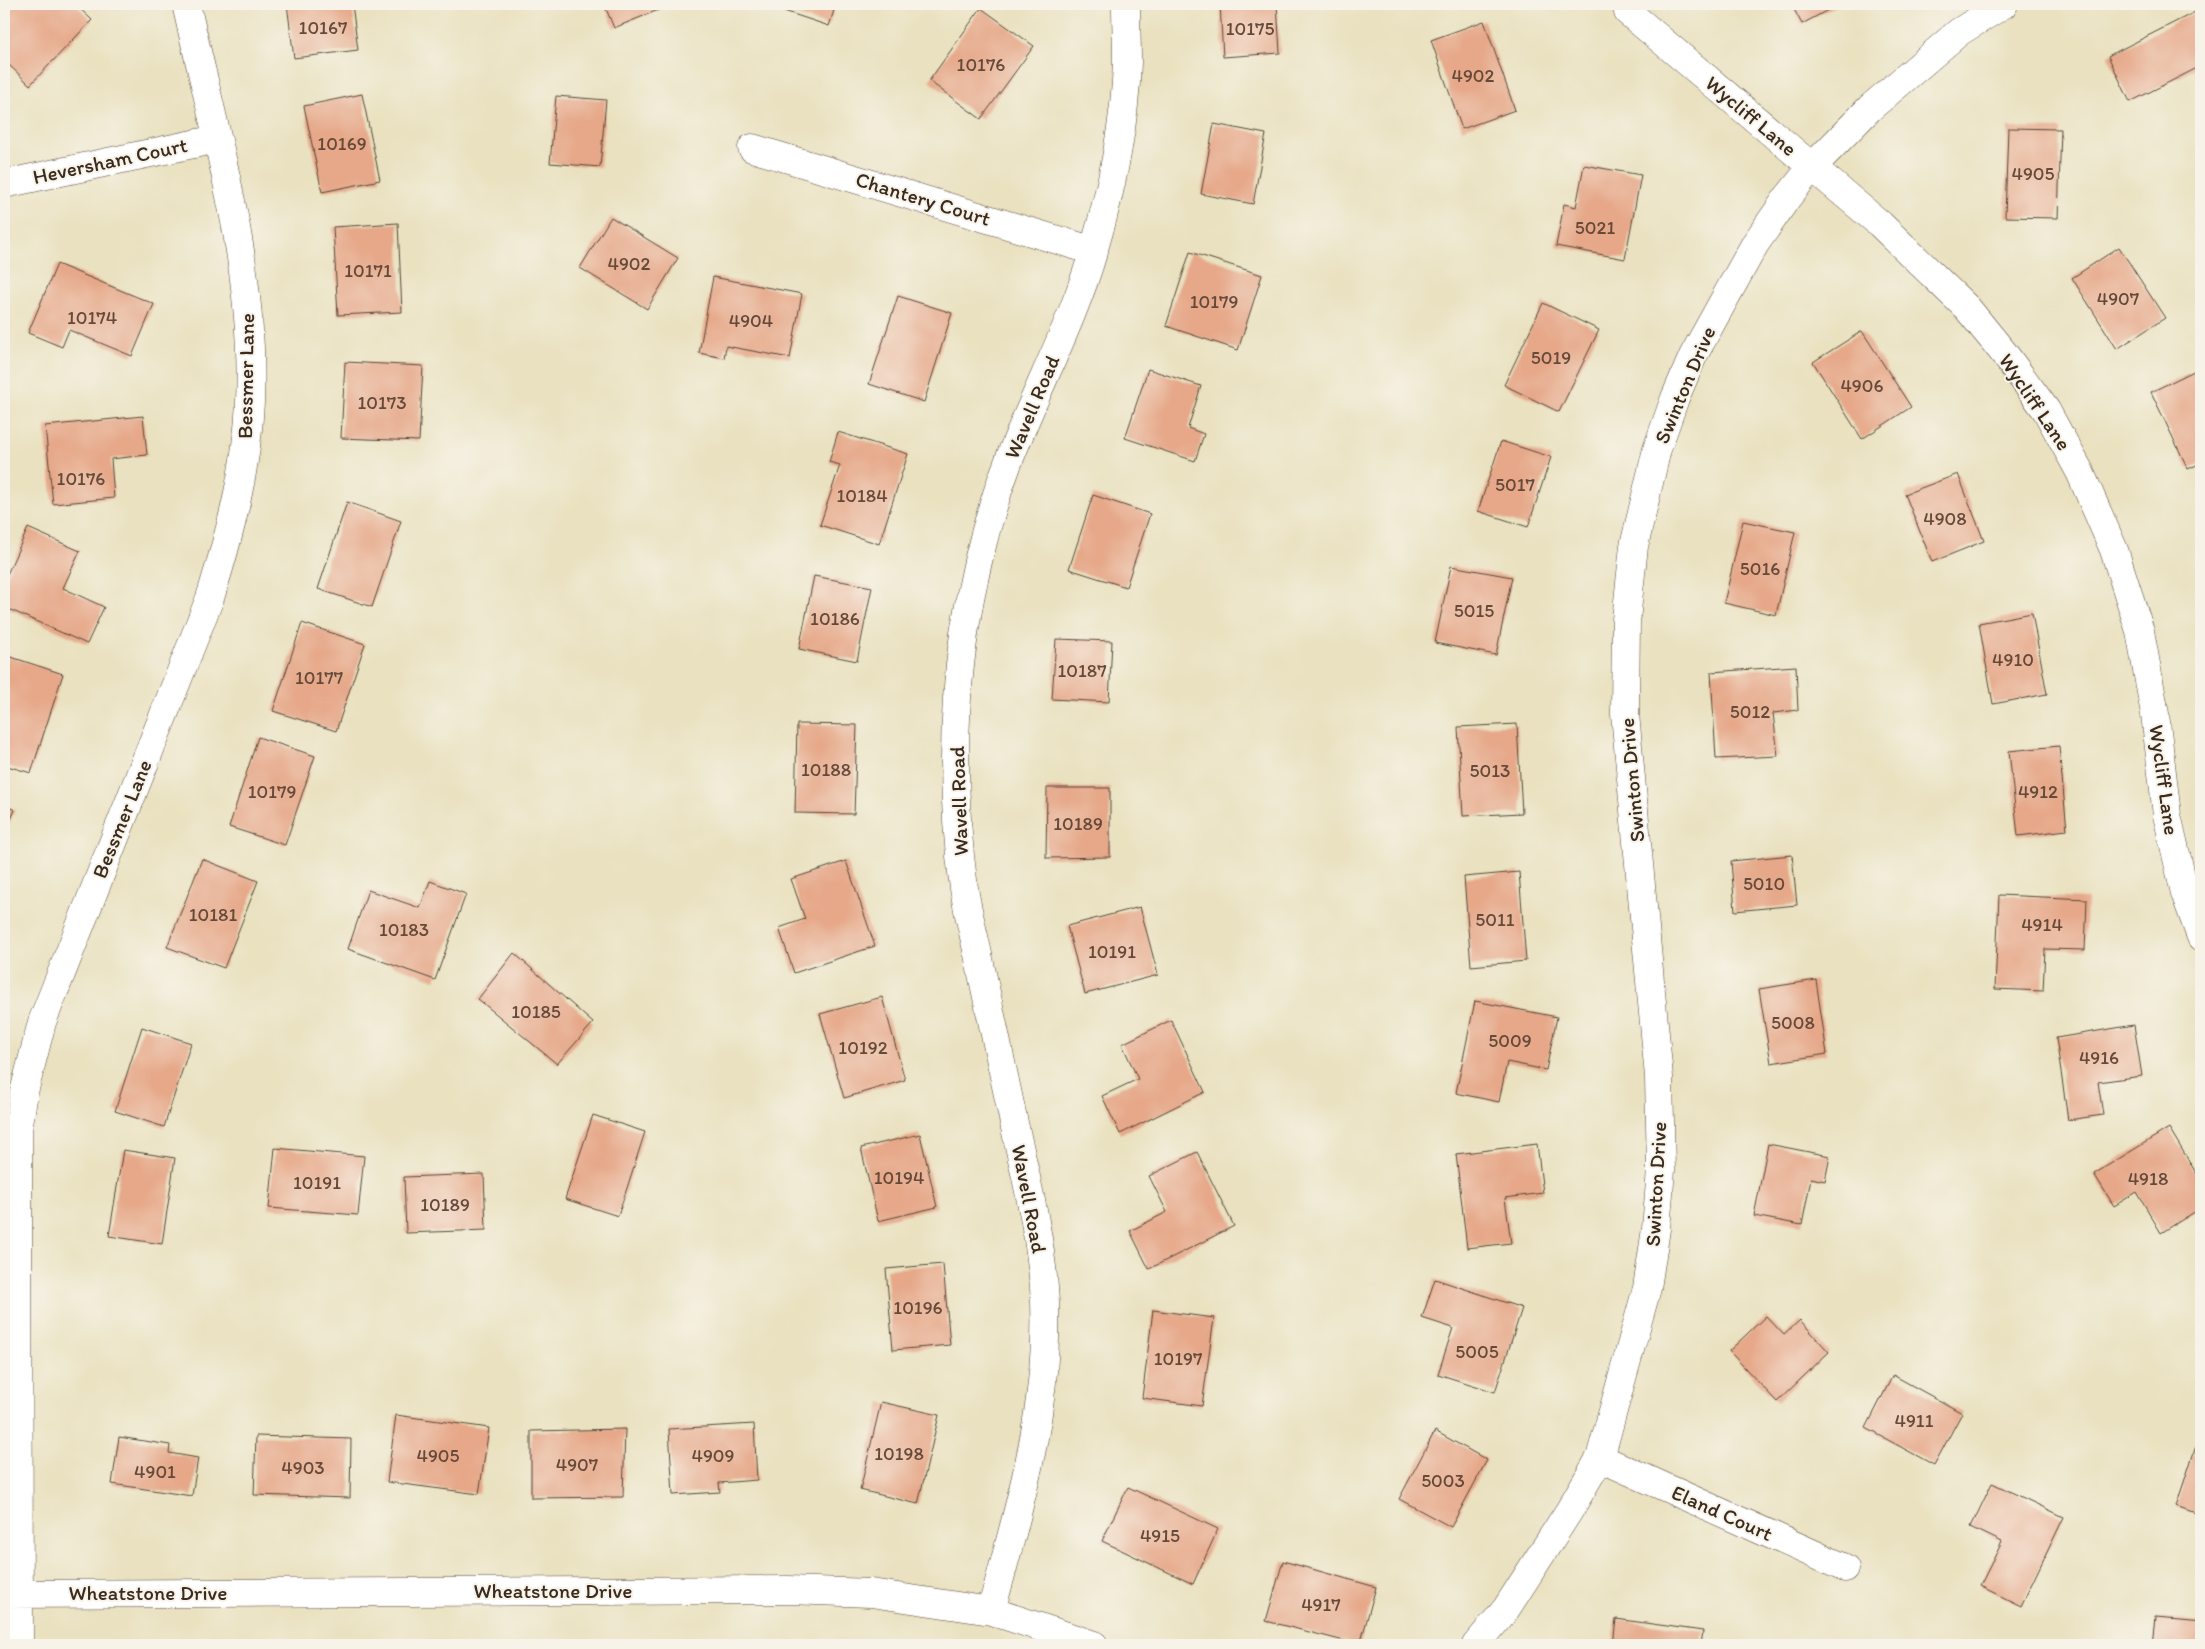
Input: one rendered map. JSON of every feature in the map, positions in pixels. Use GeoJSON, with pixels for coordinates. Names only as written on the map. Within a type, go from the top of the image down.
{"type":"FeatureCollection","features":[{"type":"Feature","properties":{"kind":"street","name":"Bessmer Lane"},"geometry":{"type":"LineString","coordinates":[[19,1645],[11,1594],[18,1130],[24,1092],[42,1022],[210,598],[226,547],[241,482],[250,402],[247,306],[238,236],[186,4]]}},
{"type":"Feature","properties":{"kind":"street","name":"Wavell Road"},"geometry":{"type":"LineString","coordinates":[[991,1611],[1018,1515],[1039,1408],[1044,1356],[1045,1301],[1032,1204],[964,888],[955,797],[957,696],[970,601],[990,515],[1018,437],[1076,305],[1094,251],[1115,169],[1122,122],[1127,62],[1126,4]]}},
{"type":"Feature","properties":{"kind":"street","name":"Swinton Drive"},"geometry":{"type":"LineString","coordinates":[[1476,1645],[1511,1601],[1569,1511],[1600,1458],[1647,1288],[1656,1229],[1661,1170],[1659,1077],[1625,714],[1626,620],[1634,546],[1657,448],[1693,356],[1755,244],[1787,198],[1812,167],[1870,108],[1959,32],[2004,4]]}},
{"type":"Feature","properties":{"kind":"street","name":"Wycliff Lane"},"geometry":{"type":"LineString","coordinates":[[1628,12],[1880,224],[1968,309],[2046,410],[2080,472],[2114,550],[2140,632],[2155,714],[2166,815],[2185,893],[2201,937]]}},
{"type":"Feature","properties":{"kind":"street","name":"Heversham Court"},"geometry":{"type":"LineString","coordinates":[[4,184],[217,138]]}},
{"type":"Feature","properties":{"kind":"street","name":"Chantery Court"},"geometry":{"type":"LineString","coordinates":[[752,148],[1094,251]]}},
{"type":"Feature","properties":{"kind":"street","name":"Eland Court"},"geometry":{"type":"LineString","coordinates":[[1600,1458],[1845,1568]]}},
{"type":"Feature","properties":{"kind":"street","name":"Wheatstone Drive"},"geometry":{"type":"LineString","coordinates":[[11,1594],[788,1590],[871,1593],[991,1611],[1094,1645]]}},
{"type":"Feature","properties":{"kind":"building"},"geometry":{"type":"Polygon","coordinates":[[[11,4],[75,4],[92,20],[30,85],[4,60],[4,12],[11,4]]]}},
{"type":"Feature","properties":{"kind":"building"},"geometry":{"type":"Polygon","coordinates":[[[287,4],[352,4],[358,50],[294,58],[287,4]]]}},
{"type":"Feature","properties":{"kind":"building"},"geometry":{"type":"Polygon","coordinates":[[[604,4],[673,4],[614,28],[604,4]]]}},
{"type":"Feature","properties":{"kind":"building"},"geometry":{"type":"Polygon","coordinates":[[[763,4],[836,4],[829,26],[763,4]]]}},
{"type":"Feature","properties":{"kind":"building"},"geometry":{"type":"Polygon","coordinates":[[[1220,4],[1277,4],[1280,53],[1223,57],[1220,4]]]}},
{"type":"Feature","properties":{"kind":"building"},"geometry":{"type":"Polygon","coordinates":[[[1791,4],[1839,4],[1802,24],[1791,4]]]}},
{"type":"Feature","properties":{"kind":"building"},"geometry":{"type":"Polygon","coordinates":[[[981,8],[1034,46],[981,119],[929,81],[981,8]]]}},
{"type":"Feature","properties":{"kind":"building"},"geometry":{"type":"Polygon","coordinates":[[[2201,9],[2201,66],[2130,102],[2108,56],[2201,9]]]}},
{"type":"Feature","properties":{"kind":"building"},"geometry":{"type":"Polygon","coordinates":[[[1484,21],[1515,110],[1462,129],[1431,40],[1484,21]]]}},
{"type":"Feature","properties":{"kind":"building"},"geometry":{"type":"Polygon","coordinates":[[[362,94],[380,180],[322,192],[304,106],[362,94]]]}},
{"type":"Feature","properties":{"kind":"building"},"geometry":{"type":"Polygon","coordinates":[[[556,96],[606,100],[600,167],[550,163],[556,96]]]}},
{"type":"Feature","properties":{"kind":"building"},"geometry":{"type":"Polygon","coordinates":[[[1214,124],[1266,134],[1253,204],[1201,194],[1214,124]]]}},
{"type":"Feature","properties":{"kind":"building"},"geometry":{"type":"Polygon","coordinates":[[[2008,128],[2061,129],[2058,218],[2005,217],[2008,128]]]}},
{"type":"Feature","properties":{"kind":"building"},"geometry":{"type":"Polygon","coordinates":[[[1584,165],[1641,175],[1625,259],[1556,246],[1564,204],[1576,207],[1584,165]]]}},
{"type":"Feature","properties":{"kind":"building"},"geometry":{"type":"Polygon","coordinates":[[[611,217],[678,258],[647,309],[580,268],[611,217]]]}},
{"type":"Feature","properties":{"kind":"building"},"geometry":{"type":"Polygon","coordinates":[[[398,223],[402,312],[338,315],[333,227],[398,223]]]}},
{"type":"Feature","properties":{"kind":"building"},"geometry":{"type":"Polygon","coordinates":[[[2119,247],[2165,318],[2117,349],[2072,278],[2119,247]]]}},
{"type":"Feature","properties":{"kind":"building"},"geometry":{"type":"Polygon","coordinates":[[[1190,252],[1262,275],[1238,350],[1166,326],[1190,252]]]}},
{"type":"Feature","properties":{"kind":"building"},"geometry":{"type":"Polygon","coordinates":[[[57,264],[154,304],[132,356],[69,330],[62,347],[28,333],[57,264]]]}},
{"type":"Feature","properties":{"kind":"building"},"geometry":{"type":"Polygon","coordinates":[[[713,277],[802,294],[790,358],[726,346],[724,358],[699,353],[713,277]]]}},
{"type":"Feature","properties":{"kind":"building"},"geometry":{"type":"Polygon","coordinates":[[[898,296],[952,313],[924,402],[869,384],[898,296]]]}},
{"type":"Feature","properties":{"kind":"building"},"geometry":{"type":"Polygon","coordinates":[[[1543,303],[1599,330],[1559,412],[1504,385],[1543,303]]]}},
{"type":"Feature","properties":{"kind":"building"},"geometry":{"type":"Polygon","coordinates":[[[1862,331],[1911,407],[1862,439],[1813,362],[1862,331]]]}},
{"type":"Feature","properties":{"kind":"building"},"geometry":{"type":"Polygon","coordinates":[[[345,362],[423,366],[419,441],[341,438],[345,362]]]}},
{"type":"Feature","properties":{"kind":"building"},"geometry":{"type":"Polygon","coordinates":[[[1148,369],[1201,386],[1188,428],[1204,434],[1195,461],[1125,438],[1148,369]]]}},
{"type":"Feature","properties":{"kind":"building"},"geometry":{"type":"Polygon","coordinates":[[[2198,369],[2201,375],[2201,463],[2188,469],[2151,392],[2198,369]]]}},
{"type":"Feature","properties":{"kind":"building"},"geometry":{"type":"Polygon","coordinates":[[[143,416],[147,455],[111,459],[114,498],[53,504],[45,426],[143,416]]]}},
{"type":"Feature","properties":{"kind":"building"},"geometry":{"type":"Polygon","coordinates":[[[838,432],[908,454],[879,544],[820,525],[840,465],[829,462],[838,432]]]}},
{"type":"Feature","properties":{"kind":"building"},"geometry":{"type":"Polygon","coordinates":[[[1501,441],[1551,457],[1528,527],[1478,511],[1501,441]]]}},
{"type":"Feature","properties":{"kind":"building"},"geometry":{"type":"Polygon","coordinates":[[[1958,474],[1984,541],[1932,562],[1905,494],[1958,474]]]}},
{"type":"Feature","properties":{"kind":"building"},"geometry":{"type":"Polygon","coordinates":[[[1093,495],[1150,514],[1126,587],[1069,569],[1093,495]]]}},
{"type":"Feature","properties":{"kind":"building"},"geometry":{"type":"Polygon","coordinates":[[[347,502],[401,521],[372,607],[318,589],[347,502]]]}},
{"type":"Feature","properties":{"kind":"building"},"geometry":{"type":"Polygon","coordinates":[[[1743,521],[1795,532],[1776,615],[1724,603],[1743,521]]]}},
{"type":"Feature","properties":{"kind":"building"},"geometry":{"type":"Polygon","coordinates":[[[28,528],[80,551],[63,588],[104,607],[87,644],[4,607],[4,581],[28,528]]]}},
{"type":"Feature","properties":{"kind":"building"},"geometry":{"type":"Polygon","coordinates":[[[1451,566],[1512,577],[1496,655],[1435,643],[1451,566]]]}},
{"type":"Feature","properties":{"kind":"building"},"geometry":{"type":"Polygon","coordinates":[[[814,576],[872,587],[857,661],[799,649],[814,576]]]}},
{"type":"Feature","properties":{"kind":"building"},"geometry":{"type":"Polygon","coordinates":[[[2032,613],[2047,694],[1993,704],[1979,623],[2032,613]]]}},
{"type":"Feature","properties":{"kind":"building"},"geometry":{"type":"Polygon","coordinates":[[[302,623],[365,644],[336,731],[273,711],[302,623]]]}},
{"type":"Feature","properties":{"kind":"building"},"geometry":{"type":"Polygon","coordinates":[[[1056,639],[1112,641],[1109,702],[1052,699],[1056,639]]]}},
{"type":"Feature","properties":{"kind":"building"},"geometry":{"type":"Polygon","coordinates":[[[8,656],[63,674],[31,773],[4,765],[4,671],[8,656]]]}},
{"type":"Feature","properties":{"kind":"building"},"geometry":{"type":"Polygon","coordinates":[[[1796,666],[1798,710],[1773,713],[1778,756],[1716,759],[1711,672],[1796,666]]]}},
{"type":"Feature","properties":{"kind":"building"},"geometry":{"type":"Polygon","coordinates":[[[797,724],[857,725],[854,814],[795,813],[797,724]]]}},
{"type":"Feature","properties":{"kind":"building"},"geometry":{"type":"Polygon","coordinates":[[[1517,724],[1522,813],[1463,816],[1458,727],[1517,724]]]}},
{"type":"Feature","properties":{"kind":"building"},"geometry":{"type":"Polygon","coordinates":[[[258,737],[315,756],[285,845],[229,827],[258,737]]]}},
{"type":"Feature","properties":{"kind":"building"},"geometry":{"type":"Polygon","coordinates":[[[2059,746],[2067,830],[2018,836],[2009,751],[2059,746]]]}},
{"type":"Feature","properties":{"kind":"building"},"geometry":{"type":"Polygon","coordinates":[[[1047,788],[1110,788],[1110,857],[1046,858],[1047,788]]]}},
{"type":"Feature","properties":{"kind":"building"},"geometry":{"type":"Polygon","coordinates":[[[4,805],[15,810],[4,835],[4,805]]]}},
{"type":"Feature","properties":{"kind":"building"},"geometry":{"type":"Polygon","coordinates":[[[1792,855],[1797,905],[1735,911],[1731,861],[1792,855]]]}},
{"type":"Feature","properties":{"kind":"building"},"geometry":{"type":"Polygon","coordinates":[[[202,859],[258,881],[224,968],[167,947],[202,859]]]}},
{"type":"Feature","properties":{"kind":"building"},"geometry":{"type":"Polygon","coordinates":[[[846,861],[875,946],[794,973],[779,928],[805,919],[791,879],[846,861]]]}},
{"type":"Feature","properties":{"kind":"building"},"geometry":{"type":"Polygon","coordinates":[[[1519,872],[1526,961],[1471,966],[1464,877],[1519,872]]]}},
{"type":"Feature","properties":{"kind":"building"},"geometry":{"type":"Polygon","coordinates":[[[430,881],[466,894],[435,980],[348,949],[368,890],[420,908],[430,881]]]}},
{"type":"Feature","properties":{"kind":"building"},"geometry":{"type":"Polygon","coordinates":[[[1999,895],[2087,899],[2085,950],[2045,949],[2043,991],[1995,989],[1999,895]]]}},
{"type":"Feature","properties":{"kind":"building"},"geometry":{"type":"Polygon","coordinates":[[[1140,907],[1158,975],[1085,994],[1067,926],[1140,907]]]}},
{"type":"Feature","properties":{"kind":"building"},"geometry":{"type":"Polygon","coordinates":[[[514,953],[593,1023],[557,1064],[478,999],[514,953]]]}},
{"type":"Feature","properties":{"kind":"building"},"geometry":{"type":"Polygon","coordinates":[[[1816,980],[1827,1054],[1771,1063],[1759,989],[1816,980]]]}},
{"type":"Feature","properties":{"kind":"building"},"geometry":{"type":"Polygon","coordinates":[[[882,997],[905,1080],[844,1098],[820,1014],[882,997]]]}},
{"type":"Feature","properties":{"kind":"building"},"geometry":{"type":"Polygon","coordinates":[[[1475,1001],[1557,1017],[1546,1070],[1507,1062],[1499,1102],[1456,1093],[1475,1001]]]}},
{"type":"Feature","properties":{"kind":"building"},"geometry":{"type":"Polygon","coordinates":[[[1171,1020],[1205,1092],[1120,1134],[1102,1096],[1138,1079],[1122,1044],[1171,1020]]]}},
{"type":"Feature","properties":{"kind":"building"},"geometry":{"type":"Polygon","coordinates":[[[2134,1025],[2142,1076],[2098,1082],[2103,1115],[2068,1120],[2056,1038],[2134,1025]]]}},
{"type":"Feature","properties":{"kind":"building"},"geometry":{"type":"Polygon","coordinates":[[[142,1027],[191,1043],[164,1127],[115,1111],[142,1027]]]}},
{"type":"Feature","properties":{"kind":"building"},"geometry":{"type":"Polygon","coordinates":[[[593,1115],[645,1132],[618,1216],[565,1199],[593,1115]]]}},
{"type":"Feature","properties":{"kind":"building"},"geometry":{"type":"Polygon","coordinates":[[[2169,1128],[2201,1181],[2201,1208],[2161,1233],[2137,1192],[2114,1206],[2094,1174],[2169,1128]]]}},
{"type":"Feature","properties":{"kind":"building"},"geometry":{"type":"Polygon","coordinates":[[[920,1134],[937,1207],[878,1221],[861,1148],[920,1134]]]}},
{"type":"Feature","properties":{"kind":"building"},"geometry":{"type":"Polygon","coordinates":[[[1537,1144],[1543,1193],[1505,1198],[1511,1243],[1467,1248],[1456,1154],[1537,1144]]]}},
{"type":"Feature","properties":{"kind":"building"},"geometry":{"type":"Polygon","coordinates":[[[1768,1144],[1830,1156],[1825,1181],[1811,1178],[1802,1225],[1754,1216],[1768,1144]]]}},
{"type":"Feature","properties":{"kind":"building"},"geometry":{"type":"Polygon","coordinates":[[[275,1148],[364,1156],[358,1215],[269,1208],[275,1148]]]}},
{"type":"Feature","properties":{"kind":"building"},"geometry":{"type":"Polygon","coordinates":[[[123,1150],[175,1158],[162,1244],[109,1236],[123,1150]]]}},
{"type":"Feature","properties":{"kind":"building"},"geometry":{"type":"Polygon","coordinates":[[[1197,1152],[1234,1226],[1149,1269],[1130,1231],[1167,1212],[1149,1176],[1197,1152]]]}},
{"type":"Feature","properties":{"kind":"building"},"geometry":{"type":"Polygon","coordinates":[[[484,1174],[486,1230],[406,1233],[404,1177],[484,1174]]]}},
{"type":"Feature","properties":{"kind":"building"},"geometry":{"type":"Polygon","coordinates":[[[943,1264],[950,1345],[893,1350],[886,1269],[943,1264]]]}},
{"type":"Feature","properties":{"kind":"building"},"geometry":{"type":"Polygon","coordinates":[[[1435,1279],[1522,1308],[1495,1392],[1438,1374],[1453,1328],[1422,1318],[1435,1279]]]}},
{"type":"Feature","properties":{"kind":"building"},"geometry":{"type":"Polygon","coordinates":[[[1153,1310],[1214,1318],[1202,1406],[1142,1398],[1153,1310]]]}},
{"type":"Feature","properties":{"kind":"building"},"geometry":{"type":"Polygon","coordinates":[[[1766,1316],[1784,1335],[1800,1320],[1829,1352],[1777,1402],[1729,1351],[1766,1316]]]}},
{"type":"Feature","properties":{"kind":"building"},"geometry":{"type":"Polygon","coordinates":[[[1893,1375],[1962,1413],[1934,1465],[1866,1428],[1893,1375]]]}},
{"type":"Feature","properties":{"kind":"building"},"geometry":{"type":"Polygon","coordinates":[[[881,1402],[939,1415],[918,1504],[860,1490],[881,1402]]]}},
{"type":"Feature","properties":{"kind":"building"},"geometry":{"type":"Polygon","coordinates":[[[396,1415],[489,1428],[479,1494],[387,1482],[396,1415]]]}},
{"type":"Feature","properties":{"kind":"building"},"geometry":{"type":"Polygon","coordinates":[[[754,1424],[757,1480],[719,1483],[720,1492],[673,1495],[669,1429],[754,1424]]]}},
{"type":"Feature","properties":{"kind":"building"},"geometry":{"type":"Polygon","coordinates":[[[625,1429],[623,1497],[531,1498],[531,1431],[625,1429]]]}},
{"type":"Feature","properties":{"kind":"building"},"geometry":{"type":"Polygon","coordinates":[[[1435,1431],[1487,1460],[1451,1527],[1399,1499],[1435,1431]]]}},
{"type":"Feature","properties":{"kind":"building"},"geometry":{"type":"Polygon","coordinates":[[[256,1436],[351,1439],[350,1498],[254,1495],[256,1436]]]}},
{"type":"Feature","properties":{"kind":"building"},"geometry":{"type":"Polygon","coordinates":[[[119,1437],[170,1445],[169,1453],[198,1458],[192,1496],[112,1484],[119,1437]]]}},
{"type":"Feature","properties":{"kind":"building"},"geometry":{"type":"Polygon","coordinates":[[[2199,1437],[2201,1438],[2201,1515],[2176,1506],[2199,1437]]]}},
{"type":"Feature","properties":{"kind":"building"},"geometry":{"type":"Polygon","coordinates":[[[1992,1483],[2064,1517],[2021,1606],[1980,1586],[2002,1542],[1971,1527],[1992,1483]]]}},
{"type":"Feature","properties":{"kind":"building"},"geometry":{"type":"Polygon","coordinates":[[[1128,1487],[1218,1529],[1193,1584],[1102,1541],[1128,1487]]]}},
{"type":"Feature","properties":{"kind":"building"},"geometry":{"type":"Polygon","coordinates":[[[1283,1561],[1376,1587],[1360,1645],[1266,1621],[1283,1561]]]}},
{"type":"Feature","properties":{"kind":"building"},"geometry":{"type":"Polygon","coordinates":[[[2156,1618],[2201,1622],[2201,1645],[2153,1645],[2156,1618]]]}},
{"type":"Feature","properties":{"kind":"building"},"geometry":{"type":"Polygon","coordinates":[[[1616,1619],[1703,1631],[1701,1645],[1613,1645],[1616,1619]]]}}]}
